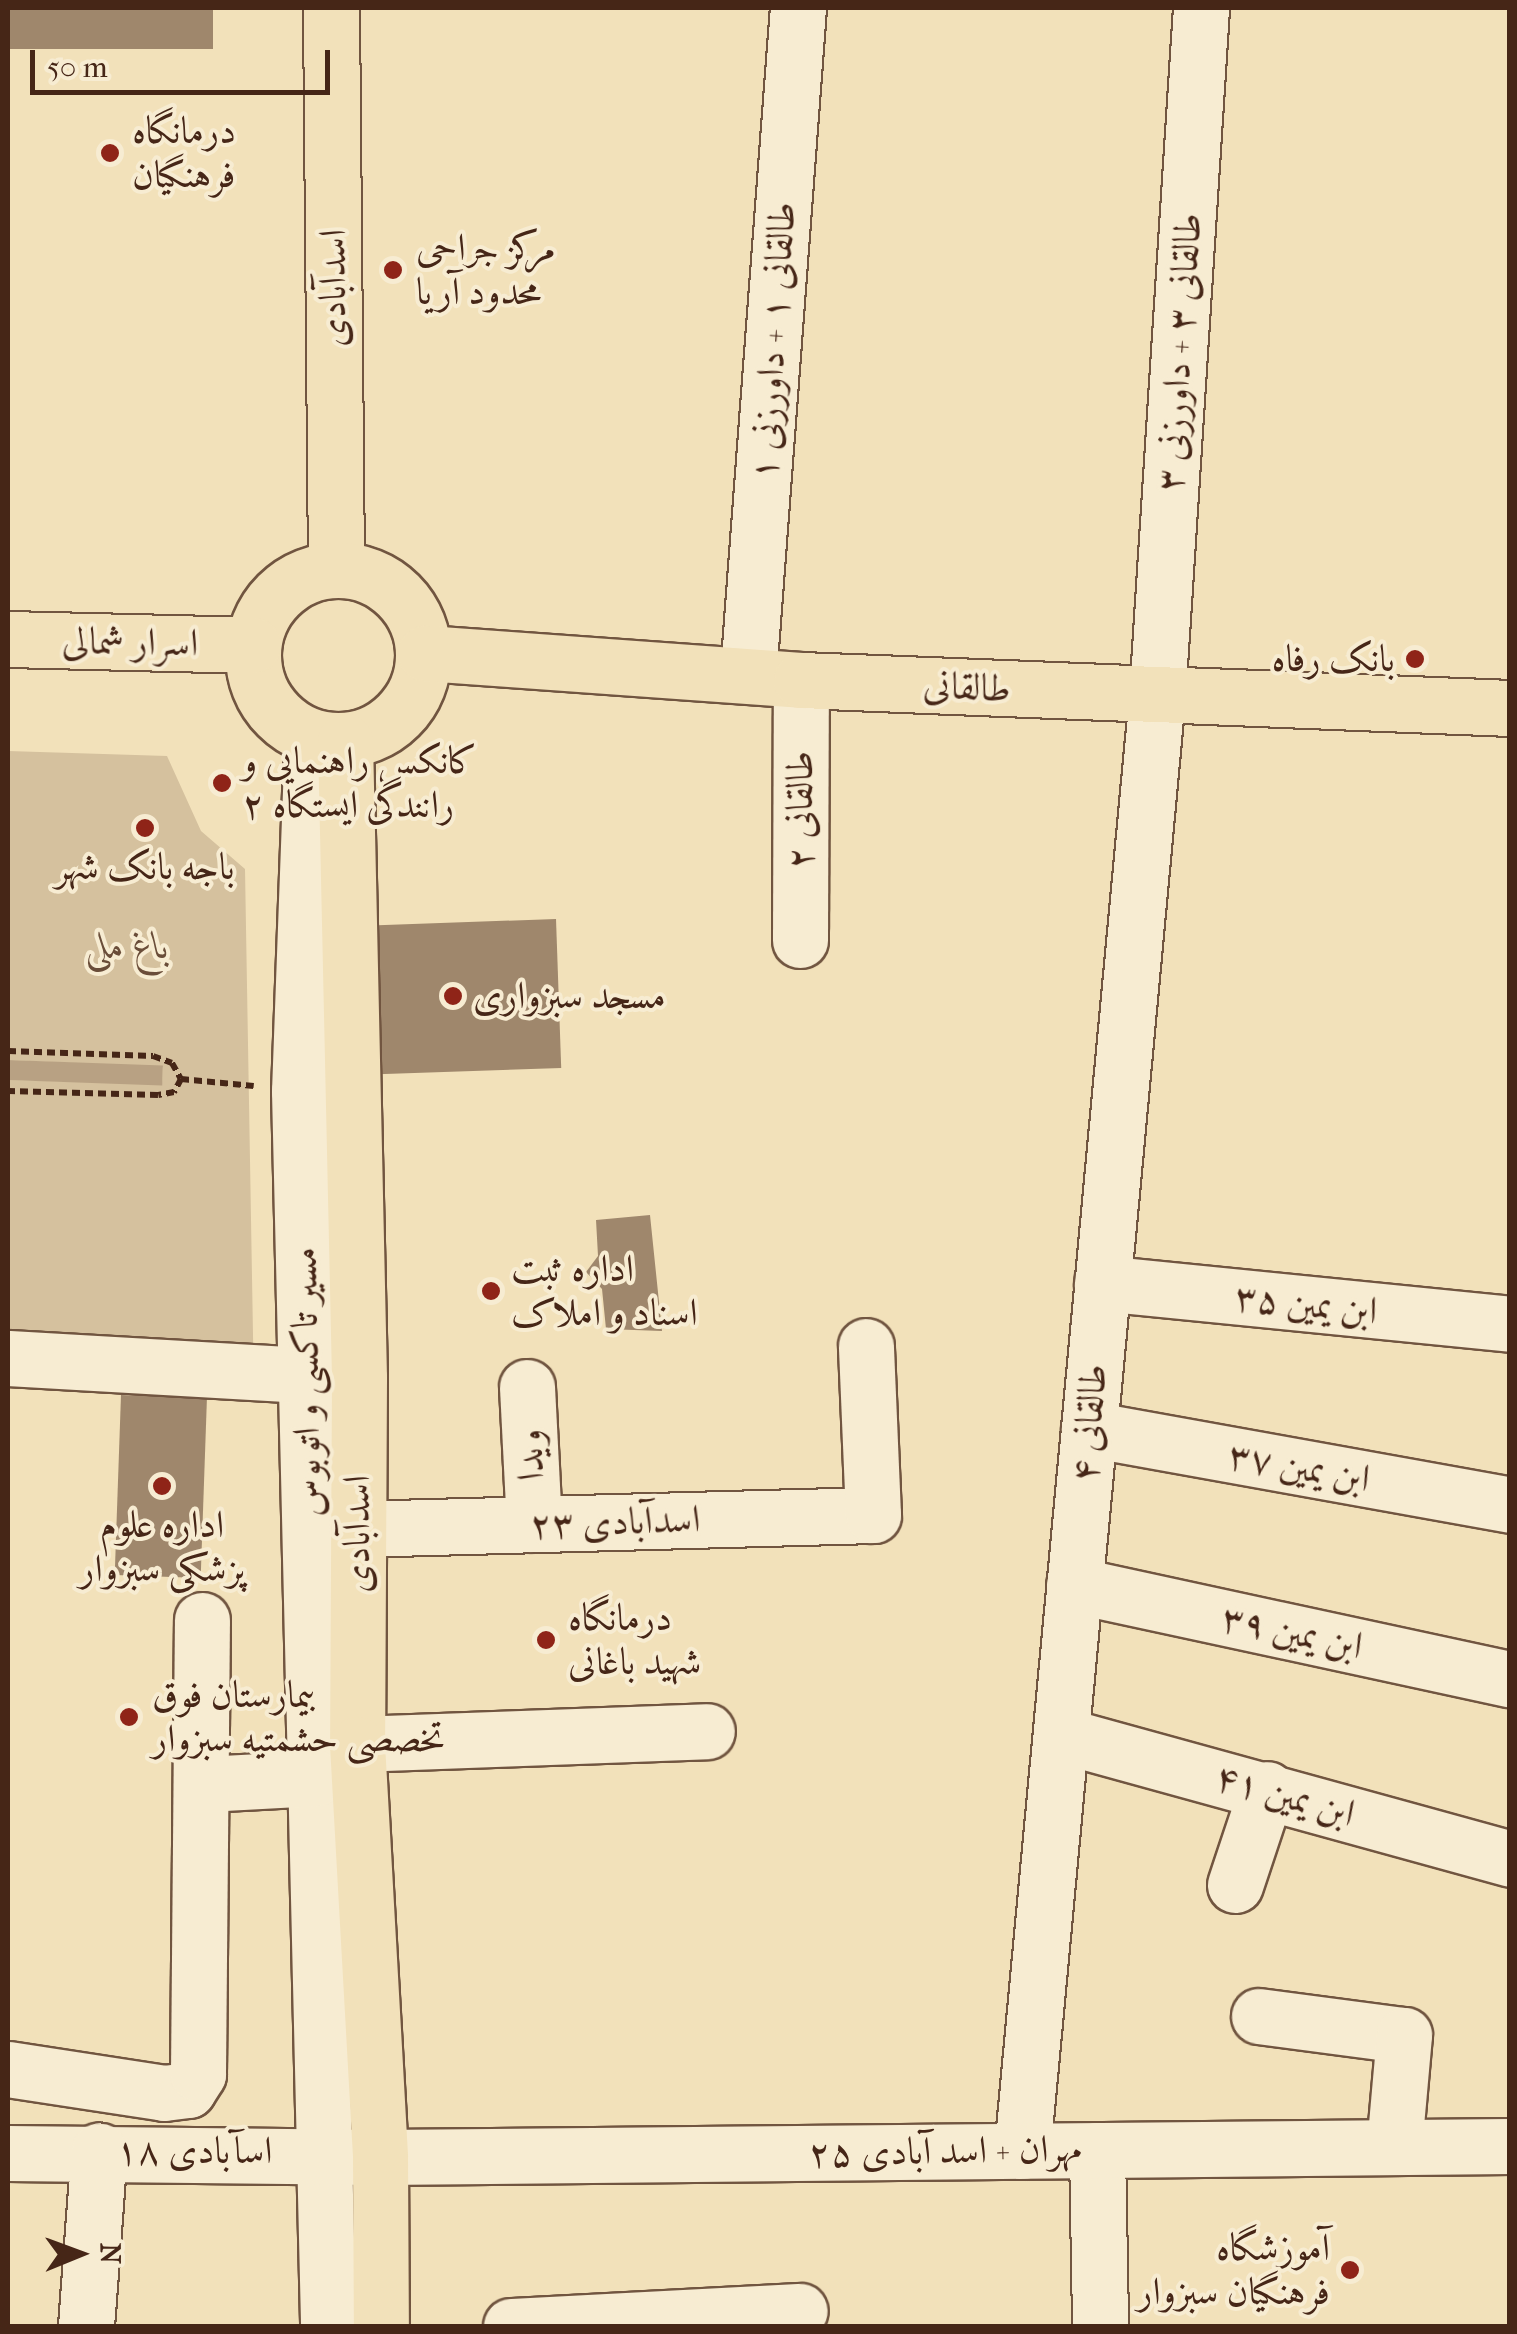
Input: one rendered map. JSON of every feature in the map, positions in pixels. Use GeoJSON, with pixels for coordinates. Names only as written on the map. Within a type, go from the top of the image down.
{"type":"FeatureCollection","features":[{"type":"Feature","properties":{"kind":"main road","name":"اسدآبادی"},"geometry":{"type":"LineString","coordinates":[[331,8],[336,568]]}},
{"type":"Feature","properties":{"kind":"main road"},"geometry":{"type":"LineString","coordinates":[[336,568],[369,574],[398,592],[417,620],[424,653],[419,685],[402,713],[376,732],[328,739],[286,724],[266,702],[254,676],[253,645],[262,615],[280,590],[306,574],[336,568]]}},
{"type":"Feature","properties":{"kind":"main road","name":"اسرار شمالی"},"geometry":{"type":"LineString","coordinates":[[8,639],[253,645]]}},
{"type":"Feature","properties":{"kind":"main road","name":"طالقانی"},"geometry":{"type":"LineString","coordinates":[[424,653],[801,680],[1510,708]]}},
{"type":"Feature","properties":{"kind":"main road","name":"اسدآبادی"},"geometry":{"type":"LineString","coordinates":[[328,739],[333,1377],[356,1529],[358,1744],[380,2157],[381,2326]]}},
{"type":"Feature","properties":{"kind":"street","name":"طالقانی ۱ + داورزنی ۱"},"geometry":{"type":"LineString","coordinates":[[748,674],[798,8]]}},
{"type":"Feature","properties":{"kind":"street","name":"طالقانی ۳ + داورزنی ۳"},"geometry":{"type":"LineString","coordinates":[[1157,696],[1200,8]]}},
{"type":"Feature","properties":{"kind":"street","name":"طالقانی ۲"},"geometry":{"type":"LineString","coordinates":[[800,940],[801,680]]}},
{"type":"Feature","properties":{"kind":"street","name":"طالقانی ۴"},"geometry":{"type":"LineString","coordinates":[[1022,2150],[1157,696]]}},
{"type":"Feature","properties":{"kind":"street","name":"ابن یمین ۳۵"},"geometry":{"type":"LineString","coordinates":[[1102,1283],[1510,1324]]}},
{"type":"Feature","properties":{"kind":"street","name":"اسدآبادی ۲۳"},"geometry":{"type":"LineString","coordinates":[[356,1529],[873,1515],[866,1346]]}},
{"type":"Feature","properties":{"kind":"street"},"geometry":{"type":"LineString","coordinates":[[8,1358],[333,1377]]}},
{"type":"Feature","properties":{"kind":"street","name":"مسیر تاکسی و اتوبوس"},"geometry":{"type":"LineString","coordinates":[[328,2326],[316,1778],[333,1377]]}},
{"type":"Feature","properties":{"kind":"street","name":"ویدا"},"geometry":{"type":"LineString","coordinates":[[527,1386],[534,1524]]}},
{"type":"Feature","properties":{"kind":"street","name":"ابن یمین ۳۷"},"geometry":{"type":"LineString","coordinates":[[1089,1429],[1510,1505]]}},
{"type":"Feature","properties":{"kind":"street","name":"ابن یمین ۳۹"},"geometry":{"type":"LineString","coordinates":[[1074,1585],[1510,1680]]}},
{"type":"Feature","properties":{"kind":"street"},"geometry":{"type":"LineString","coordinates":[[8,2068],[164,2093],[188,2090],[202,2052],[202,1620]]}},
{"type":"Feature","properties":{"kind":"street"},"geometry":{"type":"LineString","coordinates":[[358,1744],[707,1731]]}},
{"type":"Feature","properties":{"kind":"street","name":"ابن یمین ۴۱"},"geometry":{"type":"LineString","coordinates":[[1061,1734],[1510,1859]]}},
{"type":"Feature","properties":{"kind":"street"},"geometry":{"type":"LineString","coordinates":[[205,1784],[316,1778]]}},
{"type":"Feature","properties":{"kind":"street"},"geometry":{"type":"LineString","coordinates":[[1235,1885],[1267,1790]]}},
{"type":"Feature","properties":{"kind":"street"},"geometry":{"type":"LineString","coordinates":[[1259,2016],[1404,2035],[1394,2147]]}},
{"type":"Feature","properties":{"kind":"street","name":"مهران + اسد آبادی ۲۵"},"geometry":{"type":"LineString","coordinates":[[380,2157],[1510,2146]]}},
{"type":"Feature","properties":{"kind":"street"},"geometry":{"type":"LineString","coordinates":[[86,2326],[99,2150]]}},
{"type":"Feature","properties":{"kind":"street","name":"اسآبادی ۱۸"},"geometry":{"type":"LineString","coordinates":[[8,2154],[99,2150],[325,2152],[380,2157]]}},
{"type":"Feature","properties":{"kind":"street"},"geometry":{"type":"LineString","coordinates":[[1097,2150],[1100,2326]]}},
{"type":"Feature","properties":{"kind":"street"},"geometry":{"type":"LineString","coordinates":[[512,2326],[800,2312]]}},
{"type":"Feature","properties":{"kind":"path"},"geometry":{"type":"LineString","coordinates":[[8,1051],[153,1056],[172,1063],[181,1078],[174,1092],[158,1095],[8,1090]]}},
{"type":"Feature","properties":{"kind":"green space","name":"باغ ملی"},"geometry":{"type":"Polygon","coordinates":[[[8,751],[167,756],[201,831],[245,869],[254,1393],[8,1388],[8,1080],[162,1084],[163,1067],[8,1060],[8,751]]]}},
{"type":"Feature","properties":{"kind":"shaded area"},"geometry":{"type":"Polygon","coordinates":[[[8,1060],[163,1065],[162,1085],[8,1080],[8,1060]]]}},
{"type":"Feature","properties":{"kind":"building"},"geometry":{"type":"Polygon","coordinates":[[[8,8],[213,8],[213,49],[8,49],[8,8]]]}},
{"type":"Feature","properties":{"kind":"building","name":"مسجد سبزواری"},"geometry":{"type":"Polygon","coordinates":[[[556,919],[561,1068],[355,1075],[350,926],[556,919]]]}},
{"type":"Feature","properties":{"kind":"building"},"geometry":{"type":"Polygon","coordinates":[[[650,1215],[662,1331],[606,1329],[602,1289],[586,1272],[598,1256],[596,1220],[650,1215]]]}},
{"type":"Feature","properties":{"kind":"building","name":"اداره علوم پزشکی سبزوار"},"geometry":{"type":"Polygon","coordinates":[[[121,1395],[207,1398],[201,1578],[115,1575],[121,1395]]]}},
{"type":"Feature","properties":{"kind":"place","name":"درمانگاه فرهنگیان"},"geometry":{"type":"Point","coordinates":[110,153]}},
{"type":"Feature","properties":{"kind":"place","name":"مرکز جراحی محدود آریا"},"geometry":{"type":"Point","coordinates":[393,270]}},
{"type":"Feature","properties":{"kind":"place","name":"بانک رفاه"},"geometry":{"type":"Point","coordinates":[1415,659]}},
{"type":"Feature","properties":{"kind":"place","name":"کانکس راهنمایی و رانندگی ایستگاه ۲"},"geometry":{"type":"Point","coordinates":[222,783]}},
{"type":"Feature","properties":{"kind":"place","name":"باجه بانک شهر"},"geometry":{"type":"Point","coordinates":[145,828]}},
{"type":"Feature","properties":{"kind":"place","name":"مسجد سبزواری"},"geometry":{"type":"Point","coordinates":[453,996]}},
{"type":"Feature","properties":{"kind":"place","name":"اداره ثبت اسناد و املاک"},"geometry":{"type":"Point","coordinates":[491,1291]}},
{"type":"Feature","properties":{"kind":"place","name":"اداره علوم پزشکی سبزوار"},"geometry":{"type":"Point","coordinates":[162,1486]}},
{"type":"Feature","properties":{"kind":"place","name":"درمانگاه شهید باغانی"},"geometry":{"type":"Point","coordinates":[546,1640]}},
{"type":"Feature","properties":{"kind":"place","name":"بیمارستان فوق تخصصی حشمتیه سبزوار"},"geometry":{"type":"Point","coordinates":[129,1717]}},
{"type":"Feature","properties":{"kind":"place","name":"آموزشگاه فرهنگیان سبزوار"},"geometry":{"type":"Point","coordinates":[1350,2270]}}]}
